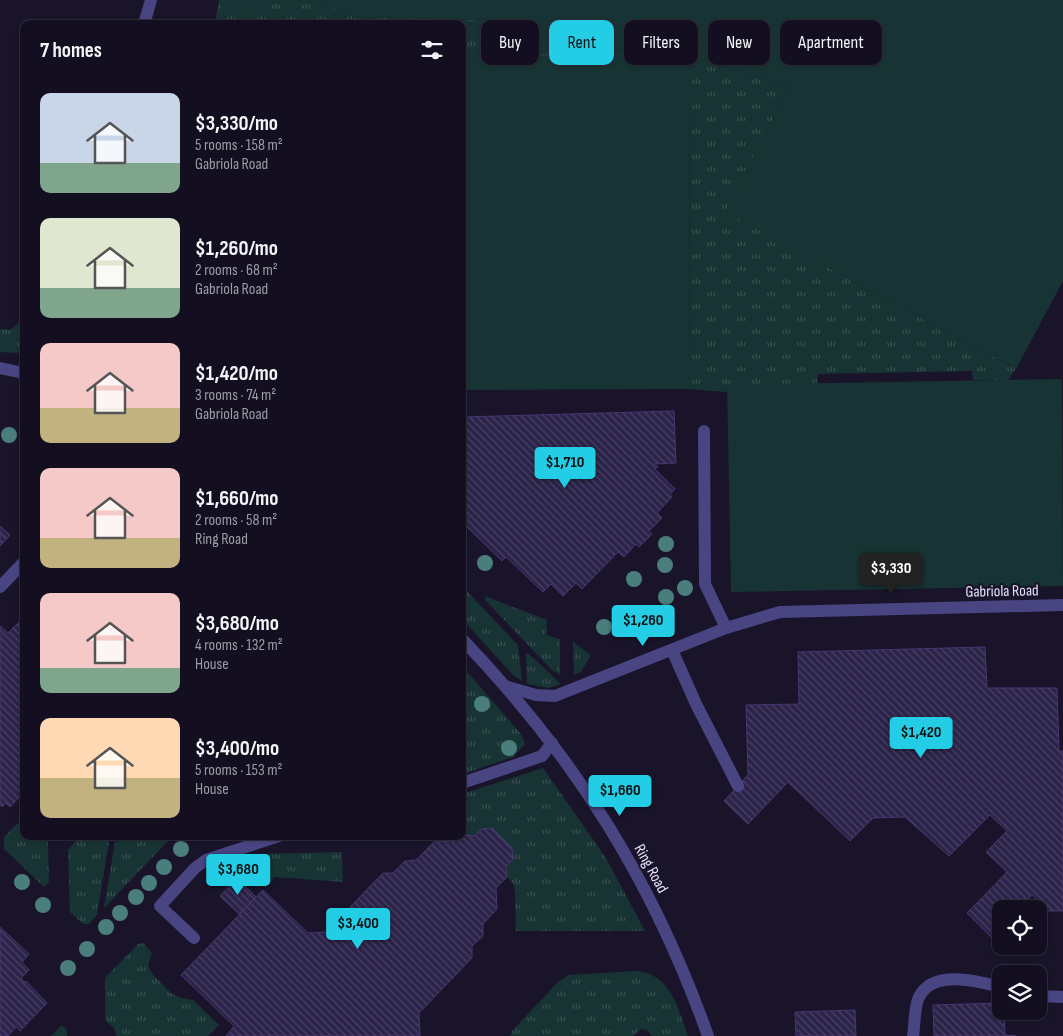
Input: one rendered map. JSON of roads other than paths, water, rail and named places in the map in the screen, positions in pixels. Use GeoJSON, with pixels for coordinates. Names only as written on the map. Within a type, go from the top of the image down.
{"type":"FeatureCollection","features":[{"type":"Feature","properties":{"kind":"street"},"geometry":{"type":"LineString","coordinates":[[145,20],[151,0]]}},
{"type":"Feature","properties":{"kind":"street"},"geometry":{"type":"LineString","coordinates":[[0,368],[20,372]]}},
{"type":"Feature","properties":{"kind":"street"},"geometry":{"type":"LineString","coordinates":[[704,431],[706,584],[726,628]]}},
{"type":"Feature","properties":{"kind":"street"},"geometry":{"type":"LineString","coordinates":[[0,587],[20,566]]}},
{"type":"Feature","properties":{"kind":"street","name":"Gabriola Road"},"geometry":{"type":"LineString","coordinates":[[508,687],[536,694],[555,696],[726,628],[780,612],[1063,605]]}},
{"type":"Feature","properties":{"kind":"street","name":"Ring Road"},"geometry":{"type":"LineString","coordinates":[[466,643],[508,687],[552,743],[599,809],[647,891],[679,959],[708,1036]]}},
{"type":"Feature","properties":{"kind":"street"},"geometry":{"type":"LineString","coordinates":[[672,650],[696,704],[738,786]]}},
{"type":"Feature","properties":{"kind":"street"},"geometry":{"type":"LineString","coordinates":[[466,782],[542,756],[552,743]]}},
{"type":"Feature","properties":{"kind":"street"},"geometry":{"type":"LineString","coordinates":[[194,938],[160,906],[195,868],[206,860],[267,840]]}},
{"type":"Feature","properties":{"kind":"street"},"geometry":{"type":"LineString","coordinates":[[913,1036],[918,998],[927,986],[941,979],[992,987]]}},
{"type":"Feature","properties":{"kind":"street"},"geometry":{"type":"LineString","coordinates":[[1047,996],[1063,996]]}}]}
